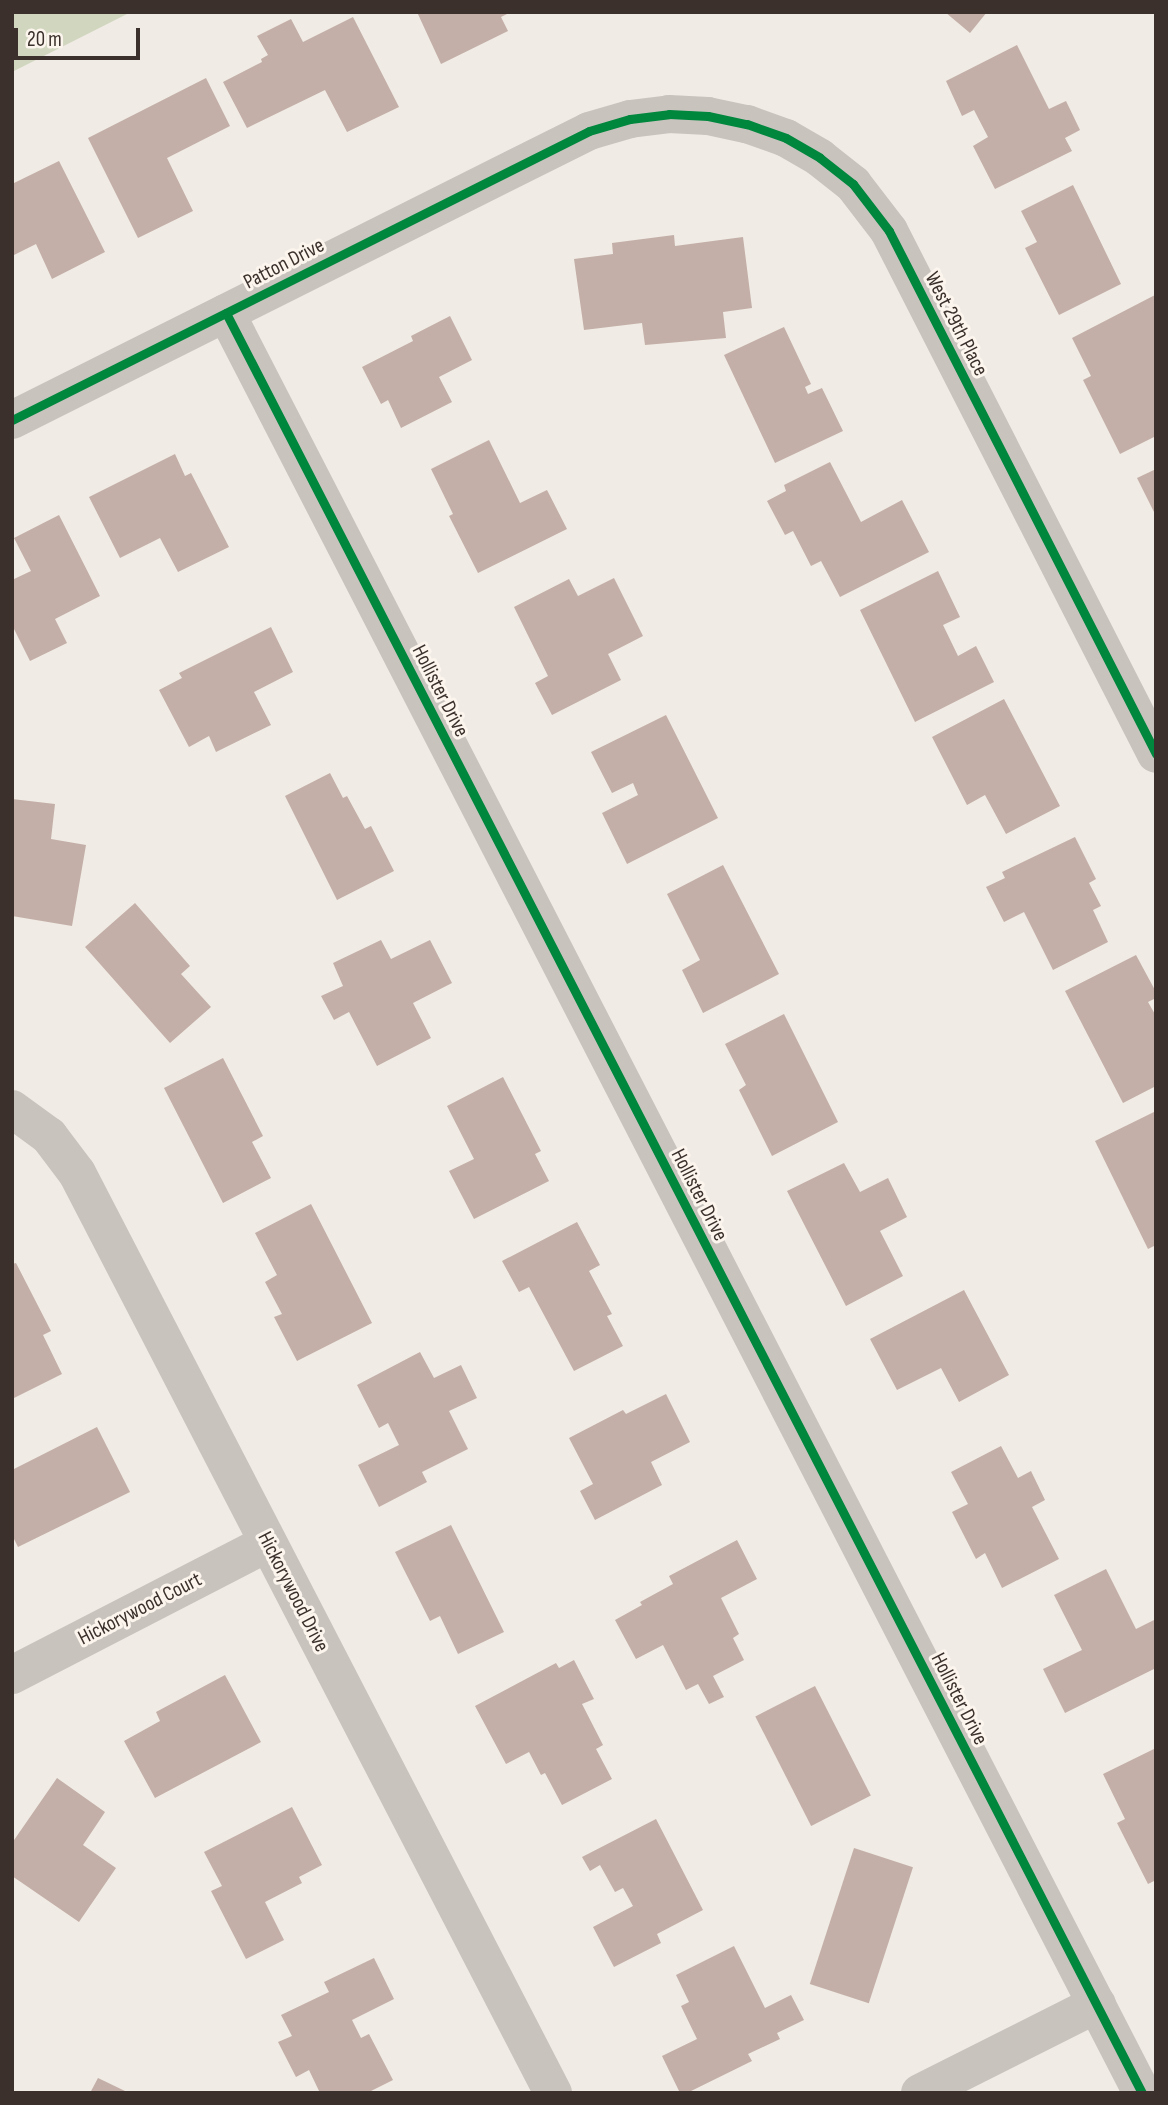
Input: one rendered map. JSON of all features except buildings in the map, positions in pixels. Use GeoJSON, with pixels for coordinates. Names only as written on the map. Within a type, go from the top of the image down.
{"type":"FeatureCollection","features":[{"type":"Feature","properties":{"kind":"street","name":"West 29th Place"},"geometry":{"type":"LineString","coordinates":[[572,138],[607,124],[649,116],[708,116],[747,124],[786,138],[804,147],[853,184],[889,231],[1156,754]]}},
{"type":"Feature","properties":{"kind":"street","name":"Patton Drive"},"geometry":{"type":"LineString","coordinates":[[12,420],[572,138]]}},
{"type":"Feature","properties":{"kind":"street","name":"Hollister Drive"},"geometry":{"type":"LineString","coordinates":[[226,313],[1142,2093]]}},
{"type":"Feature","properties":{"kind":"street","name":"Hickorywood Drive"},"geometry":{"type":"LineString","coordinates":[[12,1109],[49,1136],[77,1172],[553,2093]]}},
{"type":"Feature","properties":{"kind":"street","name":"Hickorywood Court"},"geometry":{"type":"LineString","coordinates":[[12,1675],[268,1543]]}},
{"type":"Feature","properties":{"kind":"street"},"geometry":{"type":"LineString","coordinates":[[920,2093],[1097,2004]]}},
{"type":"Feature","properties":{"kind":"green space"},"geometry":{"type":"Polygon","coordinates":[[[12,12],[131,12],[12,72],[12,12]]]}},
{"type":"Feature","properties":{"kind":"cycle path"},"geometry":{"type":"LineString","coordinates":[[12,420],[589,131],[630,119],[669,114],[708,116],[747,124],[786,138],[820,158],[853,184],[889,231],[1156,754]]}},
{"type":"Feature","properties":{"kind":"cycle path"},"geometry":{"type":"LineString","coordinates":[[226,313],[1142,2093]]}}]}
